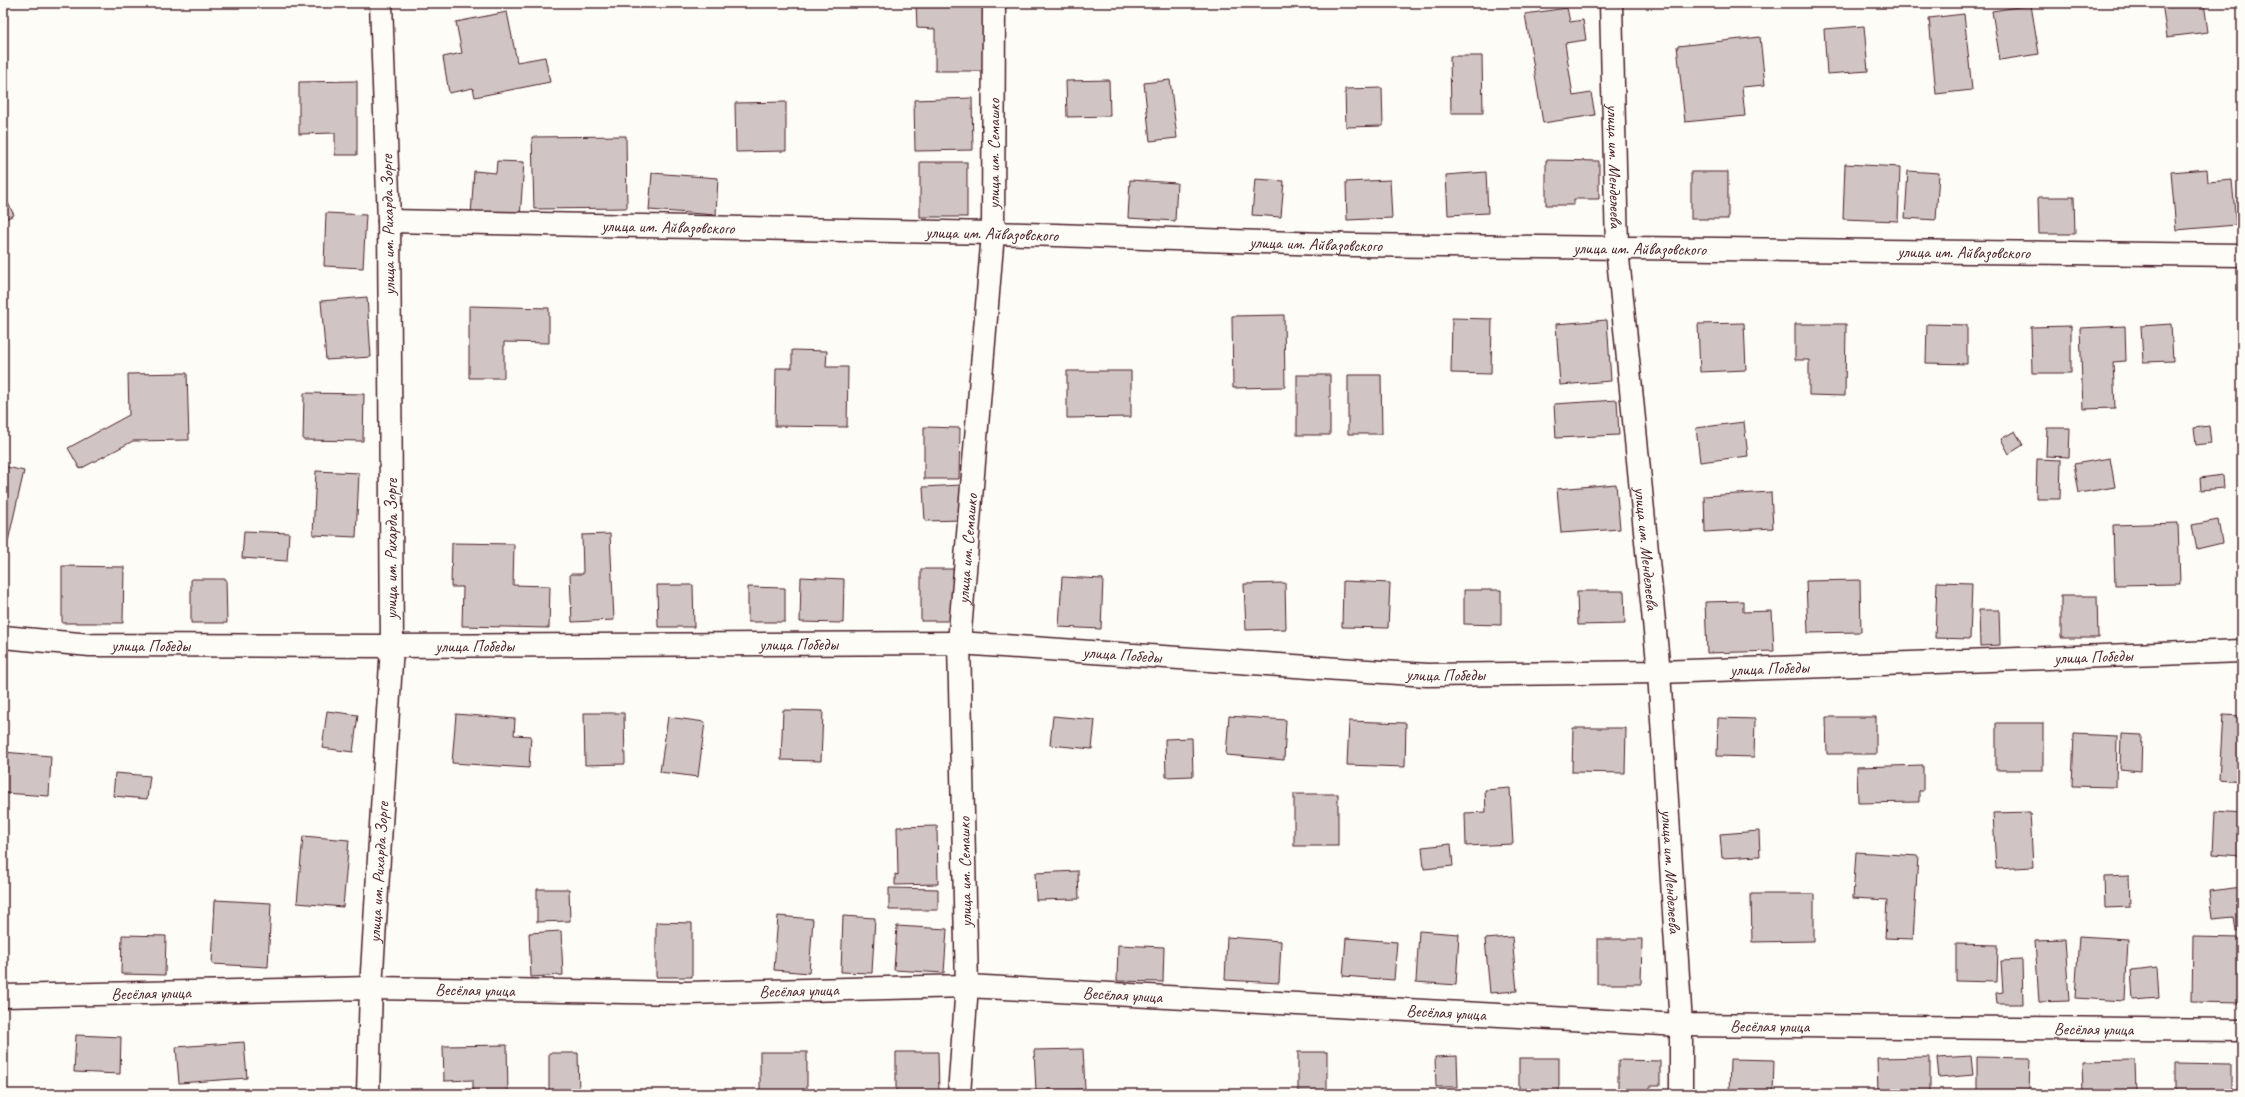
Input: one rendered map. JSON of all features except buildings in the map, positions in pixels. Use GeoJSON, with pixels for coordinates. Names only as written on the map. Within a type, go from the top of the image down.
{"type":"FeatureCollection","features":[{"type":"Feature","properties":{"kind":"street","name":"улица им. Рихарда Зорге"},"geometry":{"type":"LineString","coordinates":[[368,1094],[371,988],[392,646],[389,221],[381,3]]}},
{"type":"Feature","properties":{"kind":"street","name":"улица им. Семашко"},"geometry":{"type":"LineString","coordinates":[[959,1094],[967,986],[959,643],[993,233],[994,3]]}},
{"type":"Feature","properties":{"kind":"street","name":"улица им. Менделеева"},"geometry":{"type":"LineString","coordinates":[[1611,3],[1617,248],[1659,672],[1681,1025],[1681,1094]]}},
{"type":"Feature","properties":{"kind":"street","name":"улица им. Айвазовского"},"geometry":{"type":"LineString","coordinates":[[389,221],[993,233],[1354,245],[2242,255]]}},
{"type":"Feature","properties":{"kind":"street","name":"улица Победы"},"geometry":{"type":"LineString","coordinates":[[3,637],[90,645],[392,646],[959,643],[1427,674],[1659,672],[2242,651]]}},
{"type":"Feature","properties":{"kind":"street","name":"Весёлая улица"},"geometry":{"type":"LineString","coordinates":[[3,996],[371,988],[688,993],[967,986],[1681,1025],[2242,1030]]}}]}
